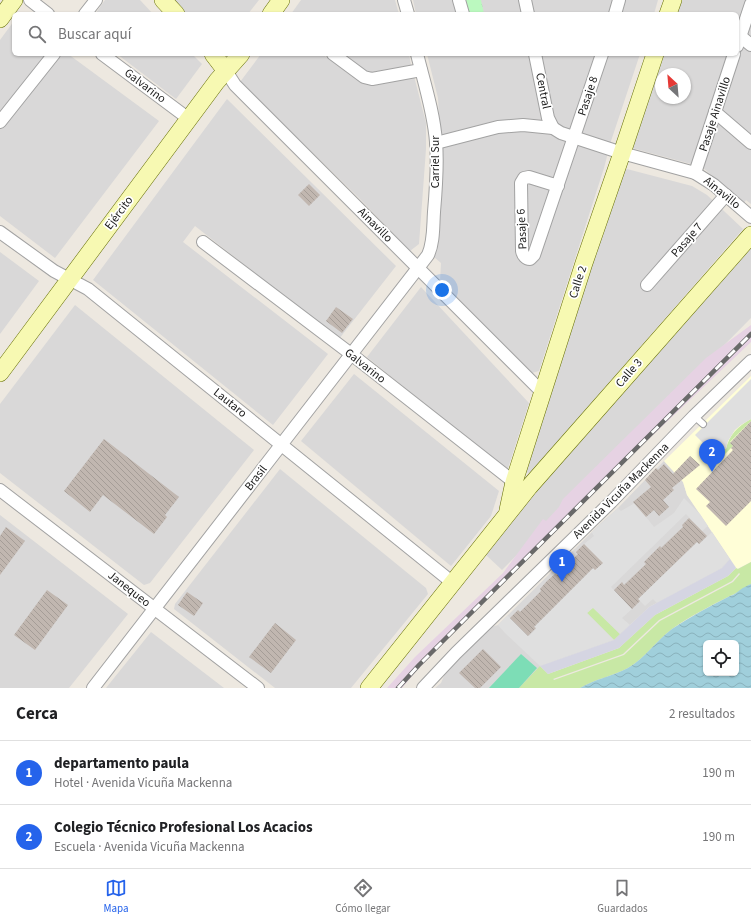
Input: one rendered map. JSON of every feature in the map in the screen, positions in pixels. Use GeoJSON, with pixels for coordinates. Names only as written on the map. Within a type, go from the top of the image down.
{"type":"FeatureCollection","features":[{"type":"Feature","properties":{"kind":"street"},"geometry":{"type":"LineString","coordinates":[[0,19],[14,0]]}},
{"type":"Feature","properties":{"kind":"street"},"geometry":{"type":"LineString","coordinates":[[30,0],[45,12]]}},
{"type":"Feature","properties":{"kind":"street"},"geometry":{"type":"LineString","coordinates":[[87,12],[96,0]]}},
{"type":"Feature","properties":{"kind":"street"},"geometry":{"type":"LineString","coordinates":[[163,0],[174,12]]}},
{"type":"Feature","properties":{"kind":"street"},"geometry":{"type":"LineString","coordinates":[[404,0],[407,12]]}},
{"type":"Feature","properties":{"kind":"street"},"geometry":{"type":"LineString","coordinates":[[459,0],[462,12]]}},
{"type":"Feature","properties":{"kind":"street"},"geometry":{"type":"LineString","coordinates":[[525,0],[528,12]]}},
{"type":"Feature","properties":{"kind":"street"},"geometry":{"type":"LineString","coordinates":[[612,0],[615,12]]}},
{"type":"Feature","properties":{"kind":"street"},"geometry":{"type":"LineString","coordinates":[[616,12],[619,0]]}},
{"type":"Feature","properties":{"kind":"street"},"geometry":{"type":"LineString","coordinates":[[669,12],[673,0]]}},
{"type":"Feature","properties":{"kind":"street"},"geometry":{"type":"LineString","coordinates":[[751,4],[739,41],[751,45]]}},
{"type":"Feature","properties":{"kind":"street"},"geometry":{"type":"LineString","coordinates":[[0,122],[52,56]]}},
{"type":"Feature","properties":{"kind":"street","name":"Galvarino"},"geometry":{"type":"LineString","coordinates":[[105,56],[189,119]]}},
{"type":"Feature","properties":{"kind":"street","name":"Ainavillo"},"geometry":{"type":"LineString","coordinates":[[215,56],[239,89],[542,392]]}},
{"type":"Feature","properties":{"kind":"street","name":"Ejército"},"geometry":{"type":"LineString","coordinates":[[0,373],[217,81],[239,56]]}},
{"type":"Feature","properties":{"kind":"street"},"geometry":{"type":"LineString","coordinates":[[336,56],[364,77],[368,78],[376,79],[421,70]]}},
{"type":"Feature","properties":{"kind":"street","name":"Carriel Sur"},"geometry":{"type":"LineString","coordinates":[[418,56],[434,124],[436,143],[435,197],[431,246],[428,255],[418,268]]}},
{"type":"Feature","properties":{"kind":"street","name":"Central"},"geometry":{"type":"LineString","coordinates":[[535,56],[548,118],[553,128]]}},
{"type":"Feature","properties":{"kind":"street","name":"Pasaje 8"},"geometry":{"type":"LineString","coordinates":[[574,138],[601,56]]}},
{"type":"Feature","properties":{"kind":"street","name":"Calle 2"},"geometry":{"type":"LineString","coordinates":[[453,583],[508,513],[521,485],[542,392],[654,56]]}},
{"type":"Feature","properties":{"kind":"street","name":"Pasaje Ainavillo"},"geometry":{"type":"LineString","coordinates":[[695,173],[733,56]]}},
{"type":"Feature","properties":{"kind":"street"},"geometry":{"type":"LineString","coordinates":[[715,112],[751,143]]}},
{"type":"Feature","properties":{"kind":"street","name":"Ainavillo"},"geometry":{"type":"LineString","coordinates":[[436,143],[498,126],[523,125],[553,128],[574,138],[622,154],[695,173],[709,181],[751,217]]}},
{"type":"Feature","properties":{"kind":"street","name":"Pasaje 6"},"geometry":{"type":"LineString","coordinates":[[558,186],[529,177],[524,178],[521,183],[522,252],[525,257],[530,258],[534,255],[558,186],[574,138]]}},
{"type":"Feature","properties":{"kind":"street","name":"Pasaje 7"},"geometry":{"type":"LineString","coordinates":[[647,285],[726,195]]}},
{"type":"Feature","properties":{"kind":"street","name":"Lautaro"},"geometry":{"type":"LineString","coordinates":[[0,232],[54,271],[88,289],[453,583]]}},
{"type":"Feature","properties":{"kind":"street","name":"Calle 3"},"geometry":{"type":"LineString","coordinates":[[521,485],[751,235]]}},
{"type":"Feature","properties":{"kind":"street","name":"Galvarino"},"geometry":{"type":"LineString","coordinates":[[203,242],[521,485]]}},
{"type":"Feature","properties":{"kind":"street","name":"Brasil"},"geometry":{"type":"LineString","coordinates":[[93,688],[418,268]]}},
{"type":"Feature","properties":{"kind":"street","name":"Avenida Vicuña Mackenna"},"geometry":{"type":"LineString","coordinates":[[423,688],[456,653],[611,502],[699,420],[751,361]]}},
{"type":"Feature","properties":{"kind":"street","name":"Janequeo"},"geometry":{"type":"LineString","coordinates":[[0,490],[258,688]]}},
{"type":"Feature","properties":{"kind":"street"},"geometry":{"type":"LineString","coordinates":[[370,688],[453,583]]}},
{"type":"Feature","properties":{"kind":"shaded area"},"geometry":{"type":"Polygon","coordinates":[[[105,0],[140,0],[151,12],[96,12],[105,0]]]}},
{"type":"Feature","properties":{"kind":"shaded area"},"geometry":{"type":"Polygon","coordinates":[[[171,0],[259,0],[250,12],[183,12],[171,0]]]}},
{"type":"Feature","properties":{"kind":"shaded area"},"geometry":{"type":"Polygon","coordinates":[[[301,0],[395,0],[398,12],[292,12],[301,0]]]}},
{"type":"Feature","properties":{"kind":"shaded area"},"geometry":{"type":"Polygon","coordinates":[[[413,0],[658,0],[655,12],[416,12],[413,0]]]}},
{"type":"Feature","properties":{"kind":"shaded area"},"geometry":{"type":"Polygon","coordinates":[[[676,0],[751,0],[751,204],[746,200],[744,203],[702,167],[632,148],[658,56],[739,56],[739,12],[673,12],[676,0]]]}},
{"type":"Feature","properties":{"kind":"shaded area"},"geometry":{"type":"Polygon","coordinates":[[[12,24],[12,56],[71,56],[159,121],[55,258],[0,216],[0,40],[12,24]]]}},
{"type":"Feature","properties":{"kind":"shaded area"},"geometry":{"type":"Polygon","coordinates":[[[120,56],[194,56],[202,64],[176,99],[120,56]]]}},
{"type":"Feature","properties":{"kind":"shaded area"},"geometry":{"type":"Polygon","coordinates":[[[260,56],[325,56],[364,84],[375,85],[414,76],[426,123],[426,149],[419,244],[410,251],[359,198],[240,82],[260,56]]]}},
{"type":"Feature","properties":{"kind":"shaded area"},"geometry":{"type":"Polygon","coordinates":[[[339,56],[409,56],[411,65],[369,74],[339,56]]]}},
{"type":"Feature","properties":{"kind":"shaded area"},"geometry":{"type":"Polygon","coordinates":[[[428,56],[639,56],[539,371],[532,373],[440,281],[441,263],[434,257],[440,137],[438,98],[428,56]]]}},
{"type":"Feature","properties":{"kind":"shaded area"},"geometry":{"type":"Polygon","coordinates":[[[227,99],[396,266],[339,339],[195,226],[183,242],[328,354],[273,425],[93,280],[227,99]]]}},
{"type":"Feature","properties":{"kind":"shaded area"},"geometry":{"type":"Polygon","coordinates":[[[627,169],[692,186],[707,195],[743,229],[530,473],[520,471],[620,172],[627,169]]]}},
{"type":"Feature","properties":{"kind":"shaded area"},"geometry":{"type":"Polygon","coordinates":[[[751,241],[751,318],[502,570],[486,555],[520,508],[751,241]]]}},
{"type":"Feature","properties":{"kind":"shaded area"},"geometry":{"type":"Polygon","coordinates":[[[0,252],[39,281],[0,334],[0,252]]]}},
{"type":"Feature","properties":{"kind":"shaded area"},"geometry":{"type":"Polygon","coordinates":[[[421,287],[529,403],[507,471],[367,357],[421,287]]]}},
{"type":"Feature","properties":{"kind":"shaded area"},"geometry":{"type":"Polygon","coordinates":[[[75,305],[254,450],[150,583],[144,585],[0,473],[0,404],[75,305]]]}},
{"type":"Feature","properties":{"kind":"shaded area"},"geometry":{"type":"Polygon","coordinates":[[[751,325],[751,342],[635,452],[450,636],[402,688],[387,688],[415,657],[503,573],[543,519],[546,521],[559,507],[563,499],[706,358],[751,325]]]}},
{"type":"Feature","properties":{"kind":"shaded area"},"geometry":{"type":"Polygon","coordinates":[[[354,374],[499,491],[491,516],[451,566],[301,441],[354,374]]]}},
{"type":"Feature","properties":{"kind":"shaded area"},"geometry":{"type":"Polygon","coordinates":[[[751,376],[751,562],[737,569],[687,495],[683,482],[664,461],[751,376]]]}},
{"type":"Feature","properties":{"kind":"shaded area"},"geometry":{"type":"Polygon","coordinates":[[[751,379],[751,419],[735,430],[728,441],[726,449],[721,448],[718,458],[695,435],[751,379]]]}},
{"type":"Feature","properties":{"kind":"shaded area"},"geometry":{"type":"Polygon","coordinates":[[[664,461],[683,482],[687,495],[730,559],[722,568],[649,607],[614,640],[540,666],[554,680],[542,688],[435,688],[441,683],[446,671],[491,627],[498,625],[664,461]]]}},
{"type":"Feature","properties":{"kind":"shaded area"},"geometry":{"type":"Polygon","coordinates":[[[280,469],[426,588],[428,594],[351,688],[275,688],[174,609],[175,604],[280,469]]]}},
{"type":"Feature","properties":{"kind":"shaded area"},"geometry":{"type":"Polygon","coordinates":[[[684,498],[700,514],[708,526],[702,531],[686,514],[611,587],[632,609],[622,618],[630,625],[620,634],[593,608],[587,613],[614,640],[540,666],[498,625],[508,615],[529,636],[536,629],[534,627],[593,568],[595,570],[602,563],[584,544],[594,536],[592,532],[618,508],[621,511],[635,503],[654,527],[674,513],[684,498]]]}},
{"type":"Feature","properties":{"kind":"shaded area"},"geometry":{"type":"Polygon","coordinates":[[[0,515],[128,614],[69,688],[0,688],[0,515]]]}},
{"type":"Feature","properties":{"kind":"shaded area"},"geometry":{"type":"Polygon","coordinates":[[[712,532],[730,559],[722,568],[657,603],[653,599],[645,606],[638,599],[697,542],[699,544],[712,532]]]}},
{"type":"Feature","properties":{"kind":"shaded area"},"geometry":{"type":"Polygon","coordinates":[[[730,559],[736,568],[728,576],[655,615],[619,648],[548,674],[540,666],[614,640],[649,607],[722,568],[730,559]]]}},
{"type":"Feature","properties":{"kind":"shaded area"},"geometry":{"type":"Polygon","coordinates":[[[151,632],[224,688],[106,688],[151,632]]]}},
{"type":"Feature","properties":{"kind":"green space"},"geometry":{"type":"Polygon","coordinates":[[[465,0],[481,0],[484,12],[468,12],[465,0]]]}},
{"type":"Feature","properties":{"kind":"green space"},"geometry":{"type":"Polygon","coordinates":[[[751,419],[751,421],[730,442],[733,446],[720,459],[718,458],[721,448],[726,449],[729,439],[735,431],[751,419]]]}},
{"type":"Feature","properties":{"kind":"green space"},"geometry":{"type":"Polygon","coordinates":[[[751,562],[751,584],[679,624],[628,668],[580,688],[519,688],[540,666],[548,674],[619,648],[655,615],[728,576],[736,568],[738,569],[751,562]],[[739,573],[732,581],[659,620],[623,654],[553,679],[554,680],[624,655],[660,621],[733,582],[740,574],[739,573]]]}},
{"type":"Feature","properties":{"kind":"green space"},"geometry":{"type":"Polygon","coordinates":[[[593,607],[620,634],[614,640],[587,613],[593,607]]]}},
{"type":"Feature","properties":{"kind":"green space"},"geometry":{"type":"Polygon","coordinates":[[[521,654],[537,668],[519,688],[489,688],[521,654]]]}},
{"type":"Feature","properties":{"kind":"water"},"geometry":{"type":"Polygon","coordinates":[[[751,584],[751,688],[580,688],[628,668],[640,659],[672,629],[751,584]]]}},
{"type":"Feature","properties":{"kind":"building"},"geometry":{"type":"Polygon","coordinates":[[[309,184],[320,195],[309,206],[298,195],[309,184]]]}},
{"type":"Feature","properties":{"kind":"building"},"geometry":{"type":"Polygon","coordinates":[[[336,307],[353,319],[342,333],[326,321],[336,307]]]}},
{"type":"Feature","properties":{"kind":"building"},"geometry":{"type":"Polygon","coordinates":[[[751,421],[751,501],[726,526],[706,506],[710,502],[696,489],[733,450],[731,448],[733,446],[730,443],[751,421]]]}},
{"type":"Feature","properties":{"kind":"building"},"geometry":{"type":"Polygon","coordinates":[[[104,439],[179,497],[165,515],[167,517],[154,534],[103,495],[90,512],[64,491],[104,439]]]}},
{"type":"Feature","properties":{"kind":"building"},"geometry":{"type":"Polygon","coordinates":[[[690,456],[700,465],[672,488],[674,490],[663,500],[669,507],[659,516],[654,510],[646,517],[633,502],[651,487],[645,480],[656,468],[658,470],[664,464],[673,474],[690,456]]]}},
{"type":"Feature","properties":{"kind":"building"},"geometry":{"type":"Polygon","coordinates":[[[689,518],[707,536],[699,544],[697,542],[638,599],[640,601],[632,609],[614,590],[622,582],[624,585],[646,564],[644,562],[660,546],[661,548],[683,527],[682,525],[689,518]]]}},
{"type":"Feature","properties":{"kind":"building"},"geometry":{"type":"Polygon","coordinates":[[[6,527],[25,541],[0,575],[0,536],[6,527]]]}},
{"type":"Feature","properties":{"kind":"building"},"geometry":{"type":"Polygon","coordinates":[[[584,544],[603,563],[595,570],[593,568],[534,627],[536,628],[528,636],[510,618],[518,610],[520,612],[541,591],[540,589],[547,581],[555,574],[557,575],[578,554],[576,552],[584,544]]]}},
{"type":"Feature","properties":{"kind":"building"},"geometry":{"type":"Polygon","coordinates":[[[47,590],[68,605],[35,650],[14,635],[47,590]]]}},
{"type":"Feature","properties":{"kind":"building"},"geometry":{"type":"Polygon","coordinates":[[[187,592],[203,603],[194,616],[178,605],[187,592]]]}},
{"type":"Feature","properties":{"kind":"building"},"geometry":{"type":"Polygon","coordinates":[[[275,623],[296,640],[271,673],[249,657],[275,623]]]}},
{"type":"Feature","properties":{"kind":"building"},"geometry":{"type":"Polygon","coordinates":[[[483,649],[501,667],[480,688],[475,688],[459,673],[483,649]]]}},
{"type":"Feature","properties":{"kind":"railway"},"geometry":{"type":"LineString","coordinates":[[398,688],[419,665],[751,334]]}},
{"type":"Feature","properties":{"kind":"place","name":"Colegio Técnico Profesional Los Acacios"},"geometry":{"type":"Point","coordinates":[712,472]}},
{"type":"Feature","properties":{"kind":"place","name":"departamento paula"},"geometry":{"type":"Point","coordinates":[562,582]}}]}
